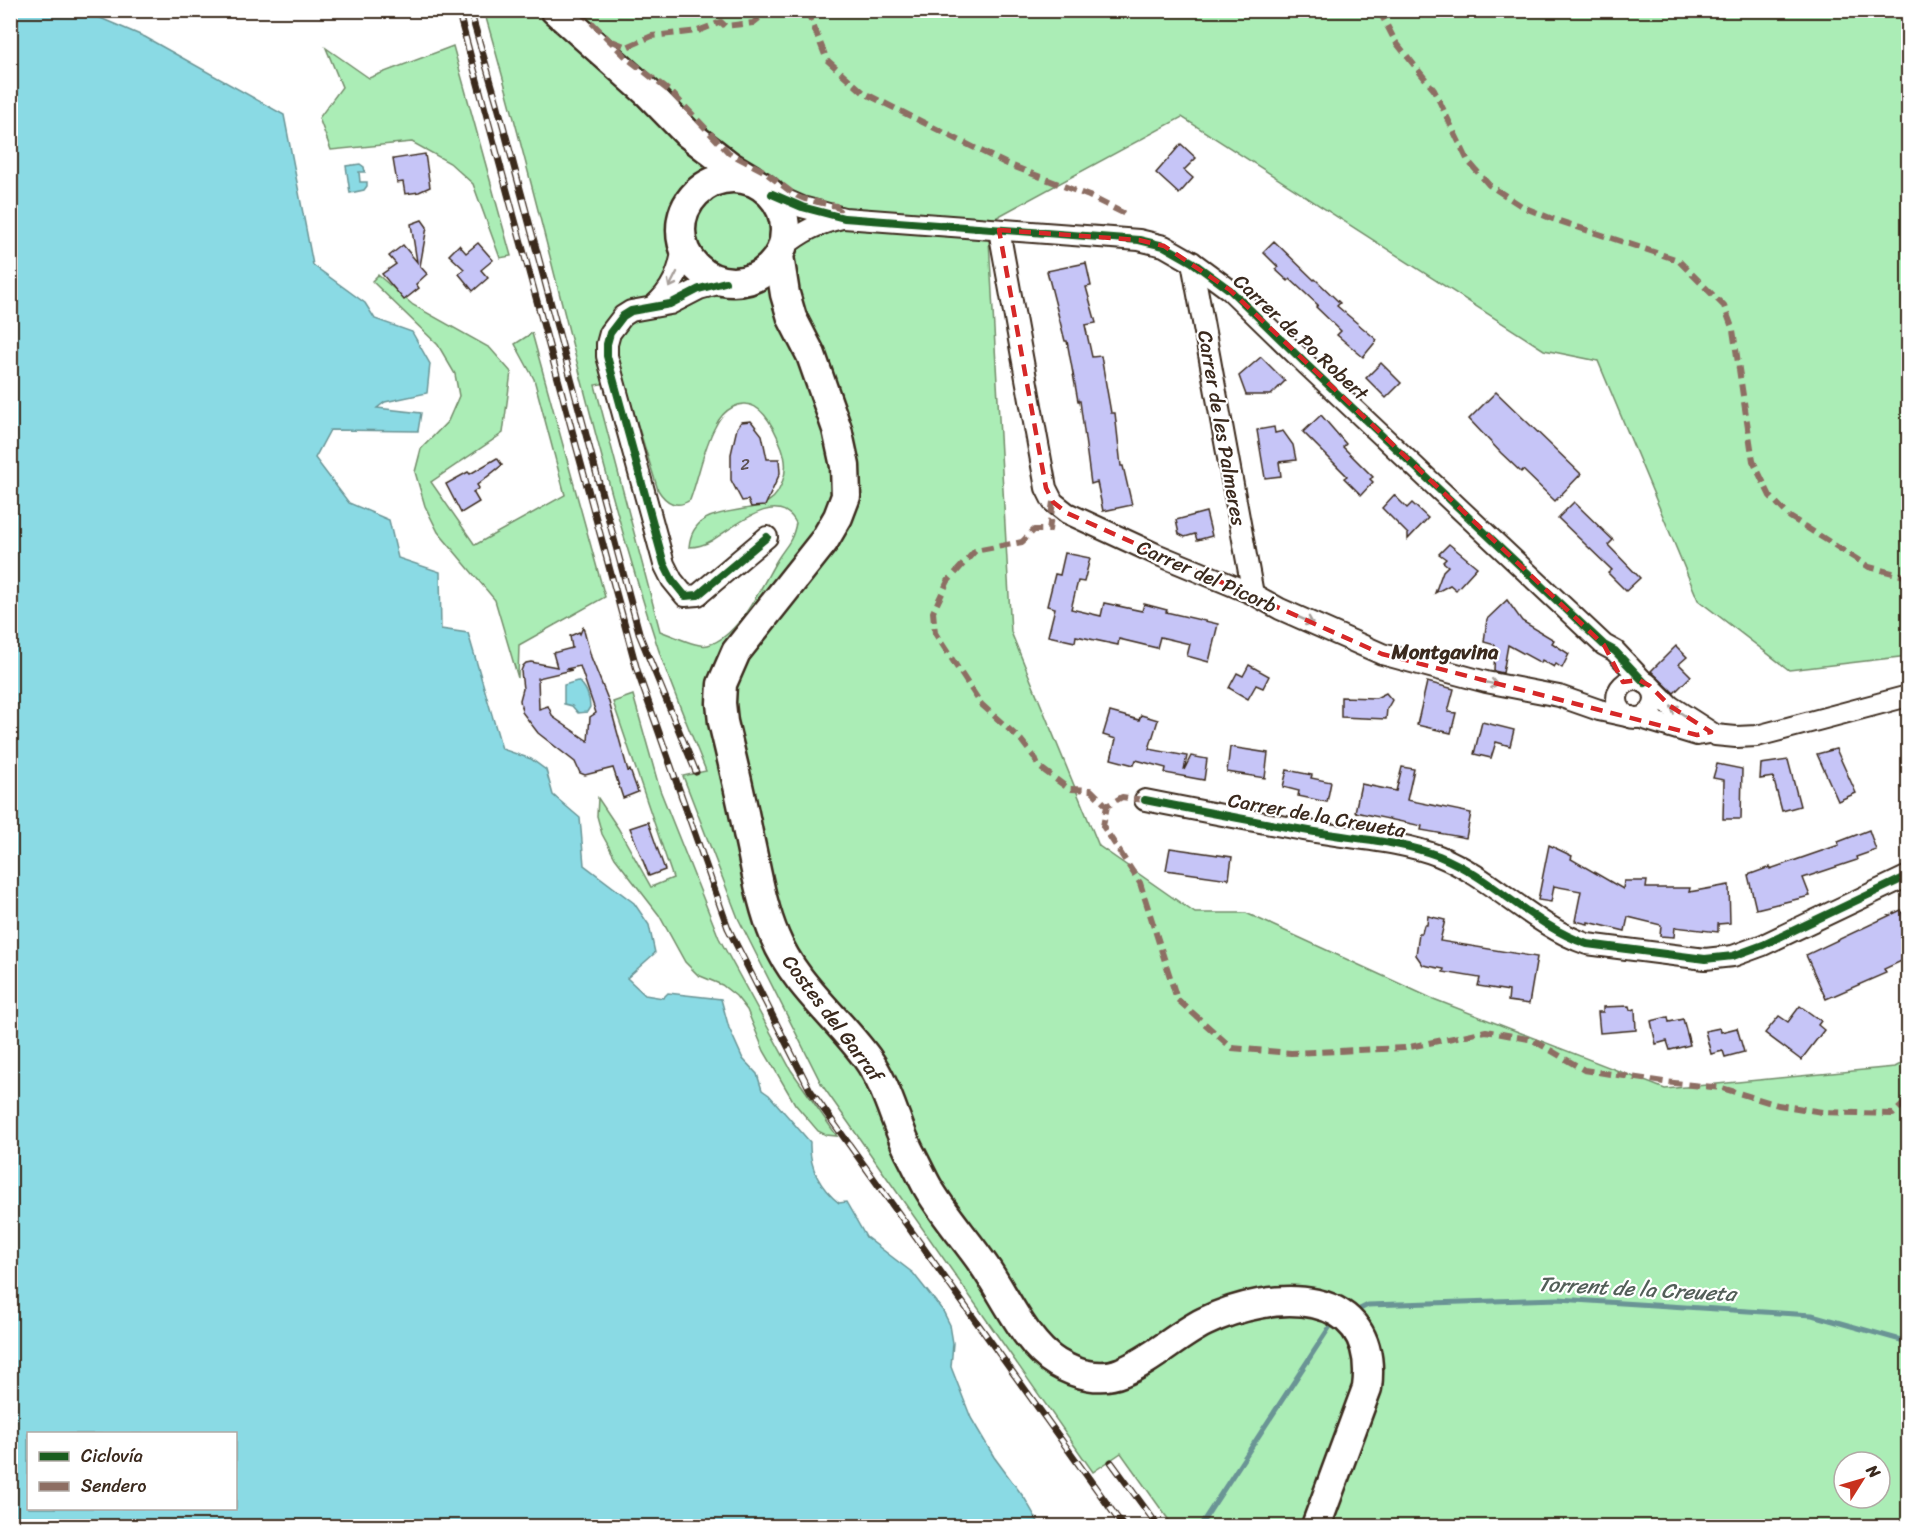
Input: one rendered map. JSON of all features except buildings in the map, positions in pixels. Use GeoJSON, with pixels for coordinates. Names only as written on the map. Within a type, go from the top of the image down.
{"type":"FeatureCollection","features":[{"type":"Feature","properties":{"kind":"main road"},"geometry":{"type":"LineString","coordinates":[[555,10],[655,99],[686,132],[730,167],[763,188],[780,206],[786,233],[781,252],[762,274],[733,282],[711,278],[689,259],[683,245],[681,224],[688,203],[693,162],[693,153],[686,132]]}},
{"type":"Feature","properties":{"kind":"main road"},"geometry":{"type":"LineString","coordinates":[[688,203],[703,186],[732,177],[763,188]]}},
{"type":"Feature","properties":{"kind":"main road","name":"Costes del Garraf"},"geometry":{"type":"LineString","coordinates":[[781,252],[785,294],[792,318],[811,355],[837,429],[845,466],[846,496],[838,517],[824,541],[736,652],[722,684],[723,722],[759,883],[776,940],[798,976],[867,1058],[890,1099],[907,1146],[928,1188],[985,1266],[1023,1328],[1055,1362],[1086,1375],[1102,1377],[1122,1372],[1202,1323],[1229,1311],[1259,1302],[1304,1302],[1322,1305],[1338,1311],[1355,1325],[1366,1347],[1370,1368],[1367,1388],[1316,1527]]}},
{"type":"Feature","properties":{"kind":"main road","name":"Costes del Garraf"},"geometry":{"type":"LineString","coordinates":[[733,282],[776,303],[792,318]]}},
{"type":"Feature","properties":{"kind":"street","name":"Carrer de Po Robert"},"geometry":{"type":"LineString","coordinates":[[763,188],[802,207],[844,218],[1139,240],[1164,246],[1192,262],[1230,290],[1604,645],[1615,651],[1647,684]]}},
{"type":"Feature","properties":{"kind":"street","name":"Carrer de Po Robert"},"geometry":{"type":"LineString","coordinates":[[781,252],[802,232],[822,223],[844,218]]}},
{"type":"Feature","properties":{"kind":"street","name":"Carrer del Picorb"},"geometry":{"type":"LineString","coordinates":[[999,230],[1046,488],[1053,502],[1067,513],[1156,554],[1253,594],[1280,609],[1382,654],[1486,682],[1559,696],[1599,710],[1697,735],[1711,732]]}},
{"type":"Feature","properties":{"kind":"street"},"geometry":{"type":"LineString","coordinates":[[652,308],[663,298],[676,278],[683,245]]}},
{"type":"Feature","properties":{"kind":"street","name":"Carrer de les Palmeres"},"geometry":{"type":"LineString","coordinates":[[1192,262],[1253,594]]}},
{"type":"Feature","properties":{"kind":"street"},"geometry":{"type":"LineString","coordinates":[[733,282],[699,289],[670,304],[632,311],[616,323],[610,333],[607,356],[664,564],[672,580],[685,596],[698,595],[767,537]]}},
{"type":"Feature","properties":{"kind":"street","name":"Carrer de Po Robert"},"geometry":{"type":"LineString","coordinates":[[1604,645],[1624,685]]}},
{"type":"Feature","properties":{"kind":"street"},"geometry":{"type":"LineString","coordinates":[[1639,680],[1647,684],[1654,694],[1654,704],[1649,713],[1636,718],[1621,711],[1617,700],[1620,689],[1628,681],[1639,680]]}},
{"type":"Feature","properties":{"kind":"street","name":"Carrer del Picorb"},"geometry":{"type":"LineString","coordinates":[[1647,684],[1670,706],[1715,735],[1736,737],[1756,736],[1908,696]]}},
{"type":"Feature","properties":{"kind":"street","name":"Carrer de la Creueta"},"geometry":{"type":"LineString","coordinates":[[1145,800],[1404,846],[1439,856],[1461,867],[1570,938],[1587,944],[1705,959],[1733,956],[1763,945],[1908,876]]}},
{"type":"Feature","properties":{"kind":"highlighted area"},"geometry":{"type":"Polygon","coordinates":[[[999,230],[1139,240],[1164,246],[1230,290],[1604,645],[1623,682],[1639,680],[1650,686],[1670,706],[1711,732],[1697,735],[1382,654],[1067,513],[1053,502],[1046,488],[999,230]]]}},
{"type":"Feature","properties":{"kind":"green space"},"geometry":{"type":"Polygon","coordinates":[[[484,11],[1908,11],[1908,656],[1789,670],[1698,600],[1598,361],[1544,350],[1182,117],[988,222],[1011,632],[1099,846],[1195,913],[1246,913],[1431,998],[1665,1089],[1895,1067],[1908,1060],[1908,1526],[1173,1526],[1121,1453],[1093,1472],[822,1085],[738,918],[683,776],[706,771],[663,664],[634,569],[589,410],[528,170],[484,11]],[[624,380],[595,385],[660,631],[691,643],[708,645],[730,632],[740,621],[791,540],[796,523],[788,513],[778,509],[755,514],[708,542],[689,547],[693,533],[700,523],[709,517],[759,506],[769,501],[777,493],[785,474],[785,461],[775,431],[758,409],[742,404],[733,407],[720,418],[711,435],[690,500],[681,504],[672,503],[658,490],[624,380]]]}},
{"type":"Feature","properties":{"kind":"green space"},"geometry":{"type":"Polygon","coordinates":[[[453,46],[511,256],[500,258],[473,184],[450,163],[412,142],[331,150],[319,118],[342,87],[326,48],[369,78],[453,46]]]}},
{"type":"Feature","properties":{"kind":"green space"},"geometry":{"type":"Polygon","coordinates":[[[378,275],[413,305],[490,348],[511,372],[503,433],[431,482],[475,545],[565,495],[534,379],[515,344],[532,333],[605,597],[519,645],[518,678],[495,600],[438,532],[425,506],[415,472],[421,449],[448,421],[459,396],[455,374],[438,345],[372,281],[378,275]]]}},
{"type":"Feature","properties":{"kind":"green space"},"geometry":{"type":"Polygon","coordinates":[[[633,695],[660,790],[719,938],[791,1070],[837,1136],[826,1135],[818,1131],[795,1104],[764,1051],[747,1010],[736,996],[722,985],[698,975],[685,962],[659,915],[615,858],[602,834],[597,816],[598,798],[618,828],[651,887],[673,878],[613,702],[633,695]]]}},
{"type":"Feature","properties":{"kind":"water"},"geometry":{"type":"Polygon","coordinates":[[[10,11],[84,11],[145,37],[284,115],[313,265],[365,303],[375,319],[412,332],[430,364],[427,393],[385,402],[377,408],[421,413],[418,431],[330,430],[315,458],[349,503],[389,520],[398,558],[440,572],[441,629],[468,633],[502,749],[531,759],[546,770],[553,795],[580,818],[584,865],[634,903],[649,925],[655,953],[627,978],[645,995],[663,998],[668,993],[721,999],[729,1028],[743,1059],[757,1074],[762,1090],[810,1142],[813,1169],[821,1184],[839,1203],[846,1202],[866,1237],[913,1273],[943,1311],[950,1325],[953,1343],[951,1367],[971,1418],[994,1457],[1025,1499],[1040,1525],[1043,1526],[11,1526],[10,11]]]}},
{"type":"Feature","properties":{"kind":"water"},"geometry":{"type":"Polygon","coordinates":[[[360,164],[364,167],[365,172],[359,172],[360,182],[367,182],[367,186],[364,190],[350,193],[346,166],[360,164]]]}},
{"type":"Feature","properties":{"kind":"water"},"geometry":{"type":"Polygon","coordinates":[[[577,681],[583,685],[588,696],[590,707],[587,712],[578,713],[572,706],[564,704],[564,685],[577,681]]]}},
{"type":"Feature","properties":{"kind":"waterway","name":"Torrent de la Creueta"},"geometry":{"type":"LineString","coordinates":[[1360,1309],[1368,1305],[1559,1299],[1812,1315],[1908,1342]]}},
{"type":"Feature","properties":{"kind":"waterway","name":"Torrent de la Creueta"},"geometry":{"type":"LineString","coordinates":[[1200,1526],[1331,1325]]}},
{"type":"Feature","properties":{"kind":"railway"},"geometry":{"type":"LineString","coordinates":[[458,10],[637,670],[728,928],[810,1090],[1123,1526]]}},
{"type":"Feature","properties":{"kind":"railway"},"geometry":{"type":"LineString","coordinates":[[470,10],[640,636],[696,772]]}},
{"type":"Feature","properties":{"kind":"railway"},"geometry":{"type":"LineString","coordinates":[[1111,1462],[1158,1526]]}},
{"type":"Feature","properties":{"kind":"marked path"},"geometry":{"type":"LineString","coordinates":[[579,10],[627,58],[673,94],[729,153],[762,170],[799,198],[836,206],[844,218]]}},
{"type":"Feature","properties":{"kind":"marked path"},"geometry":{"type":"LineString","coordinates":[[612,41],[627,47],[652,36],[698,31],[721,22],[725,26],[753,23],[769,10]]}},
{"type":"Feature","properties":{"kind":"marked path"},"geometry":{"type":"LineString","coordinates":[[807,10],[827,60],[864,93],[1005,163],[1089,196],[1127,215]]}},
{"type":"Feature","properties":{"kind":"marked path"},"geometry":{"type":"LineString","coordinates":[[1379,10],[1395,41],[1434,90],[1468,161],[1489,185],[1523,207],[1550,218],[1678,260],[1724,306],[1733,330],[1753,461],[1770,496],[1790,517],[1869,567],[1908,577]]}},
{"type":"Feature","properties":{"kind":"marked path"},"geometry":{"type":"LineString","coordinates":[[1053,502],[1049,530],[1034,530],[1022,542],[975,551],[948,581],[933,612],[935,633],[981,704],[1021,740],[1035,758],[1038,766],[1069,789],[1091,790],[1107,806]]}},
{"type":"Feature","properties":{"kind":"marked path"},"geometry":{"type":"LineString","coordinates":[[1145,800],[1122,797],[1107,806],[1103,826],[1140,883],[1177,999],[1232,1048],[1291,1053],[1405,1048],[1486,1031],[1533,1040],[1584,1070],[1722,1088],[1778,1105],[1822,1112],[1893,1114],[1908,1100]]}},
{"type":"Feature","properties":{"kind":"cycle path"},"geometry":{"type":"LineString","coordinates":[[772,194],[802,207],[844,218],[1139,240],[1164,246],[1192,262],[1230,290],[1604,645],[1615,651],[1645,683]]}},
{"type":"Feature","properties":{"kind":"cycle path"},"geometry":{"type":"LineString","coordinates":[[725,282],[699,289],[670,304],[631,311],[623,316],[610,333],[607,356],[664,564],[672,580],[685,596],[698,595],[767,537]]}},
{"type":"Feature","properties":{"kind":"cycle path"},"geometry":{"type":"LineString","coordinates":[[1145,800],[1424,851],[1459,865],[1530,914],[1567,936],[1587,944],[1705,959],[1733,956],[1763,945],[1908,876]]}},
{"type":"Feature","properties":{"kind":"district","name":"Montgavina"},"geometry":{"type":"Point","coordinates":[1445,652]}}]}
